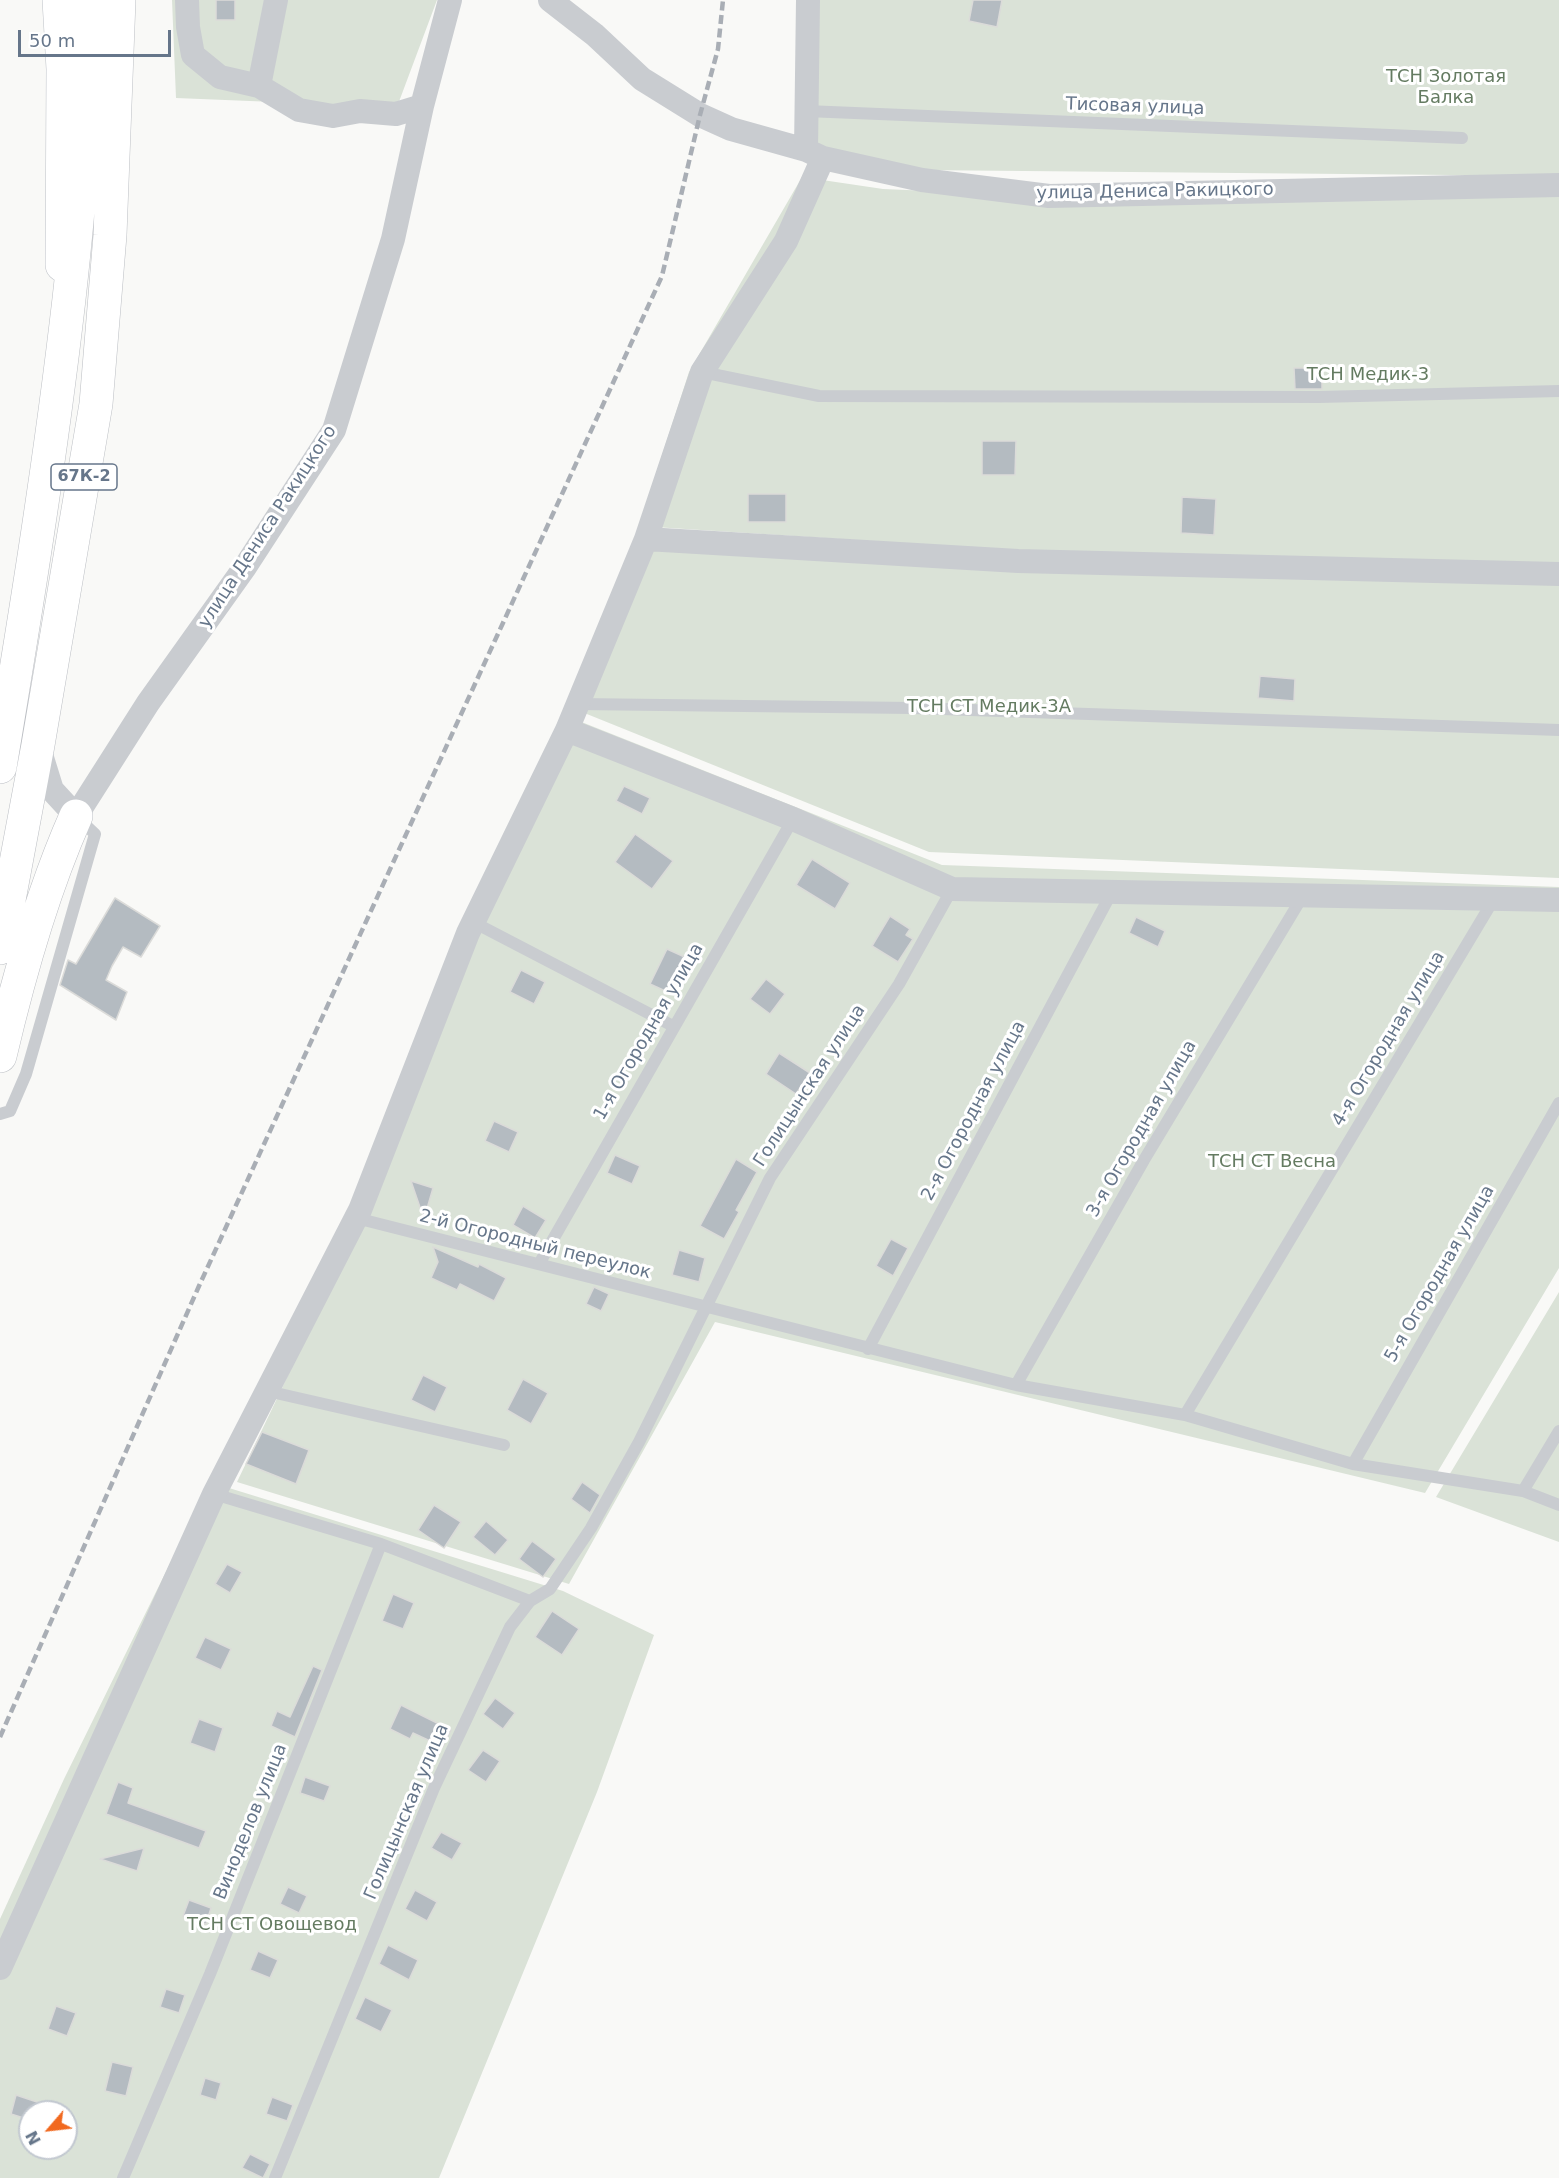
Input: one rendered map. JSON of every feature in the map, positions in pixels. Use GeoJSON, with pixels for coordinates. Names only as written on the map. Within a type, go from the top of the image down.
{"type":"FeatureCollection","features":[{"type":"Feature","properties":{"kind":"main road"},"geometry":{"type":"LineString","coordinates":[[43,0],[63,69]]}},
{"type":"Feature","properties":{"kind":"main road"},"geometry":{"type":"LineString","coordinates":[[59,0],[63,69],[60,226],[65,330]]}},
{"type":"Feature","properties":{"kind":"main road","name":"67К-2"},"geometry":{"type":"LineString","coordinates":[[0,767],[43,507],[65,330],[78,208],[87,0]]}},
{"type":"Feature","properties":{"kind":"main road","name":"67К-2"},"geometry":{"type":"LineString","coordinates":[[0,948],[38,746],[96,404],[110,235],[119,0]]}},
{"type":"Feature","properties":{"kind":"main road"},"geometry":{"type":"LineString","coordinates":[[0,1056],[10,1012],[62,847],[76,816]]}},
{"type":"Feature","properties":{"kind":"street"},"geometry":{"type":"LineString","coordinates":[[187,0],[188,27],[193,54],[220,77],[260,86],[298,110],[333,116],[360,111],[396,114],[422,106]]}},
{"type":"Feature","properties":{"kind":"street"},"geometry":{"type":"LineString","coordinates":[[260,86],[276,0]]}},
{"type":"Feature","properties":{"kind":"street","name":"улица Дениса Ракицкого"},"geometry":{"type":"LineString","coordinates":[[76,816],[148,703],[245,567],[334,430],[393,239],[422,106],[450,0]]}},
{"type":"Feature","properties":{"kind":"street","name":"улица Дениса Ракицкого"},"geometry":{"type":"LineString","coordinates":[[550,0],[595,34],[642,78],[700,116],[731,129],[814,154],[922,180],[1049,196],[1559,185]]}},
{"type":"Feature","properties":{"kind":"street"},"geometry":{"type":"LineString","coordinates":[[0,1968],[214,1494],[356,1218],[473,922],[567,730],[646,539],[702,372],[786,241],[814,154],[806,111],[808,0]]}},
{"type":"Feature","properties":{"kind":"street"},"geometry":{"type":"LineString","coordinates":[[646,539],[1018,561],[1559,574]]}},
{"type":"Feature","properties":{"kind":"street"},"geometry":{"type":"LineString","coordinates":[[567,730],[793,819],[952,889],[1113,890],[1559,900]]}},
{"type":"Feature","properties":{"kind":"street"},"geometry":{"type":"LineString","coordinates":[[38,746],[52,790],[76,816]]}},
{"type":"Feature","properties":{"kind":"lane","name":"Тисовая улица"},"geometry":{"type":"LineString","coordinates":[[806,111],[1462,138]]}},
{"type":"Feature","properties":{"kind":"lane"},"geometry":{"type":"LineString","coordinates":[[702,372],[819,396],[1319,397],[1559,391]]}},
{"type":"Feature","properties":{"kind":"lane"},"geometry":{"type":"LineString","coordinates":[[578,704],[912,708],[1559,730]]}},
{"type":"Feature","properties":{"kind":"lane"},"geometry":{"type":"LineString","coordinates":[[0,1114],[10,1111],[26,1074],[95,834],[76,816]]}},
{"type":"Feature","properties":{"kind":"lane","name":"1-я Огородная улица"},"geometry":{"type":"LineString","coordinates":[[538,1264],[793,819]]}},
{"type":"Feature","properties":{"kind":"lane","name":"Голицынская улица"},"geometry":{"type":"LineString","coordinates":[[275,2178],[434,1788],[510,1627],[530,1600],[550,1589],[591,1528],[644,1432],[770,1178],[898,984],[952,889]]}},
{"type":"Feature","properties":{"kind":"lane","name":"2-я Огородная улица"},"geometry":{"type":"LineString","coordinates":[[868,1349],[1113,890]]}},
{"type":"Feature","properties":{"kind":"lane","name":"3-я Огородная улица"},"geometry":{"type":"LineString","coordinates":[[1016,1385],[1144,1160],[1304,894]]}},
{"type":"Feature","properties":{"kind":"lane","name":"4-я Огородная улица"},"geometry":{"type":"LineString","coordinates":[[1185,1415],[1495,898]]}},
{"type":"Feature","properties":{"kind":"lane"},"geometry":{"type":"LineString","coordinates":[[473,922],[673,1026]]}},
{"type":"Feature","properties":{"kind":"lane","name":"5-я Огородная улица"},"geometry":{"type":"LineString","coordinates":[[1353,1464],[1559,1103]]}},
{"type":"Feature","properties":{"kind":"lane","name":"2-й Огородный переулок"},"geometry":{"type":"LineString","coordinates":[[356,1218],[1016,1385],[1185,1415],[1353,1464],[1523,1491],[1559,1505]]}},
{"type":"Feature","properties":{"kind":"lane"},"geometry":{"type":"LineString","coordinates":[[267,1390],[504,1445]]}},
{"type":"Feature","properties":{"kind":"lane"},"geometry":{"type":"LineString","coordinates":[[1523,1491],[1559,1431]]}},
{"type":"Feature","properties":{"kind":"lane"},"geometry":{"type":"LineString","coordinates":[[214,1494],[381,1544],[530,1600]]}},
{"type":"Feature","properties":{"kind":"lane","name":"Виноделов улица"},"geometry":{"type":"LineString","coordinates":[[123,2178],[210,1974],[381,1544]]}},
{"type":"Feature","properties":{"kind":"green space"},"geometry":{"type":"Polygon","coordinates":[[[172,0],[437,0],[397,107],[176,98],[172,0]]]}},
{"type":"Feature","properties":{"kind":"green space","name":"ТСН Золотая Балка"},"geometry":{"type":"Polygon","coordinates":[[[815,0],[1559,0],[1559,176],[810,169],[815,0]]]}},
{"type":"Feature","properties":{"kind":"green space","name":"ТСН Медик-3"},"geometry":{"type":"Polygon","coordinates":[[[802,177],[883,189],[1049,196],[1559,185],[1559,566],[1011,550],[639,526],[689,372],[802,177]]]}},
{"type":"Feature","properties":{"kind":"green space","name":"ТСН СТ Медик-3А"},"geometry":{"type":"Polygon","coordinates":[[[637,541],[1559,583],[1559,878],[929,852],[567,706],[637,541]]]}},
{"type":"Feature","properties":{"kind":"green space","name":"ТСН СТ Весна"},"geometry":{"type":"Polygon","coordinates":[[[579,721],[942,865],[1559,887],[1559,1268],[1425,1493],[715,1322],[569,1584],[237,1482],[373,1198],[485,913],[579,721]]]}},
{"type":"Feature","properties":{"kind":"green space"},"geometry":{"type":"Polygon","coordinates":[[[1559,1292],[1559,1542],[1436,1497],[1559,1292]]]}},
{"type":"Feature","properties":{"kind":"green space","name":"ТСН СТ Овощевод"},"geometry":{"type":"Polygon","coordinates":[[[211,1480],[229,1488],[563,1591],[654,1635],[597,1792],[439,2178],[0,2178],[0,1919],[64,1779],[211,1480]]]}},
{"type":"Feature","properties":{"kind":"building"},"geometry":{"type":"Polygon","coordinates":[[[216,0],[235,0],[235,20],[216,20],[216,0]]]}},
{"type":"Feature","properties":{"kind":"building"},"geometry":{"type":"Polygon","coordinates":[[[973,0],[1002,0],[997,27],[969,21],[973,0]]]}},
{"type":"Feature","properties":{"kind":"building"},"geometry":{"type":"Polygon","coordinates":[[[1294,368],[1322,368],[1322,389],[1295,389],[1294,368]]]}},
{"type":"Feature","properties":{"kind":"building"},"geometry":{"type":"Polygon","coordinates":[[[982,441],[1016,441],[1015,475],[982,475],[982,441]]]}},
{"type":"Feature","properties":{"kind":"building"},"geometry":{"type":"Polygon","coordinates":[[[748,494],[786,494],[786,522],[748,522],[748,494]]]}},
{"type":"Feature","properties":{"kind":"building"},"geometry":{"type":"Polygon","coordinates":[[[1182,497],[1216,499],[1214,535],[1181,533],[1182,497]]]}},
{"type":"Feature","properties":{"kind":"building"},"geometry":{"type":"Polygon","coordinates":[[[1260,676],[1295,679],[1294,701],[1258,698],[1260,676]]]}},
{"type":"Feature","properties":{"kind":"building"},"geometry":{"type":"Polygon","coordinates":[[[624,786],[650,798],[642,814],[616,801],[624,786]]]}},
{"type":"Feature","properties":{"kind":"building"},"geometry":{"type":"Polygon","coordinates":[[[635,834],[673,861],[652,889],[615,862],[635,834]]]}},
{"type":"Feature","properties":{"kind":"building"},"geometry":{"type":"Polygon","coordinates":[[[812,859],[850,883],[835,909],[796,885],[812,859]]]}},
{"type":"Feature","properties":{"kind":"building"},"geometry":{"type":"Polygon","coordinates":[[[115,898],[160,926],[141,957],[123,947],[112,966],[106,980],[127,992],[116,1020],[60,985],[68,960],[76,964],[115,898]]]}},
{"type":"Feature","properties":{"kind":"building"},"geometry":{"type":"Polygon","coordinates":[[[890,916],[910,929],[906,935],[913,939],[898,962],[872,946],[890,916]]]}},
{"type":"Feature","properties":{"kind":"building"},"geometry":{"type":"Polygon","coordinates":[[[1136,917],[1165,931],[1158,947],[1129,933],[1136,917]]]}},
{"type":"Feature","properties":{"kind":"building"},"geometry":{"type":"Polygon","coordinates":[[[667,949],[689,959],[672,994],[650,984],[667,949]]]}},
{"type":"Feature","properties":{"kind":"building"},"geometry":{"type":"Polygon","coordinates":[[[521,970],[545,982],[534,1004],[510,992],[521,970]]]}},
{"type":"Feature","properties":{"kind":"building"},"geometry":{"type":"Polygon","coordinates":[[[766,979],[785,994],[770,1014],[750,999],[766,979]]]}},
{"type":"Feature","properties":{"kind":"building"},"geometry":{"type":"Polygon","coordinates":[[[779,1053],[810,1073],[796,1094],[766,1074],[779,1053]]]}},
{"type":"Feature","properties":{"kind":"building"},"geometry":{"type":"Polygon","coordinates":[[[494,1121],[518,1132],[509,1152],[485,1141],[494,1121]]]}},
{"type":"Feature","properties":{"kind":"building"},"geometry":{"type":"Polygon","coordinates":[[[615,1155],[640,1166],[632,1184],[607,1173],[615,1155]]]}},
{"type":"Feature","properties":{"kind":"building"},"geometry":{"type":"Polygon","coordinates":[[[736,1159],[757,1172],[736,1210],[739,1212],[724,1239],[700,1226],[736,1159]]]}},
{"type":"Feature","properties":{"kind":"building"},"geometry":{"type":"Polygon","coordinates":[[[411,1181],[433,1188],[424,1219],[411,1181]]]}},
{"type":"Feature","properties":{"kind":"building"},"geometry":{"type":"Polygon","coordinates":[[[523,1206],[546,1220],[535,1238],[513,1225],[523,1206]]]}},
{"type":"Feature","properties":{"kind":"building"},"geometry":{"type":"Polygon","coordinates":[[[891,1239],[908,1248],[893,1276],[876,1266],[891,1239]]]}},
{"type":"Feature","properties":{"kind":"building"},"geometry":{"type":"Polygon","coordinates":[[[433,1247],[478,1267],[479,1264],[506,1278],[494,1301],[460,1284],[457,1290],[431,1278],[438,1262],[433,1247]]]}},
{"type":"Feature","properties":{"kind":"building"},"geometry":{"type":"Polygon","coordinates":[[[679,1250],[705,1258],[699,1282],[672,1275],[679,1250]]]}},
{"type":"Feature","properties":{"kind":"building"},"geometry":{"type":"Polygon","coordinates":[[[594,1287],[609,1294],[601,1311],[586,1304],[594,1287]]]}},
{"type":"Feature","properties":{"kind":"building"},"geometry":{"type":"Polygon","coordinates":[[[423,1375],[447,1387],[435,1412],[411,1400],[423,1375]]]}},
{"type":"Feature","properties":{"kind":"building"},"geometry":{"type":"Polygon","coordinates":[[[523,1379],[548,1393],[531,1424],[507,1410],[523,1379]]]}},
{"type":"Feature","properties":{"kind":"building"},"geometry":{"type":"Polygon","coordinates":[[[262,1432],[309,1450],[296,1484],[246,1464],[262,1432]]]}},
{"type":"Feature","properties":{"kind":"building"},"geometry":{"type":"Polygon","coordinates":[[[582,1482],[600,1495],[590,1513],[571,1499],[582,1482]]]}},
{"type":"Feature","properties":{"kind":"building"},"geometry":{"type":"Polygon","coordinates":[[[434,1505],[461,1522],[444,1548],[418,1530],[434,1505]]]}},
{"type":"Feature","properties":{"kind":"building"},"geometry":{"type":"Polygon","coordinates":[[[486,1521],[508,1540],[495,1555],[473,1537],[486,1521]]]}},
{"type":"Feature","properties":{"kind":"building"},"geometry":{"type":"Polygon","coordinates":[[[532,1541],[556,1559],[543,1577],[519,1559],[532,1541]]]}},
{"type":"Feature","properties":{"kind":"building"},"geometry":{"type":"Polygon","coordinates":[[[227,1564],[242,1572],[230,1593],[215,1584],[227,1564]]]}},
{"type":"Feature","properties":{"kind":"building"},"geometry":{"type":"Polygon","coordinates":[[[393,1594],[414,1603],[403,1629],[382,1621],[393,1594]]]}},
{"type":"Feature","properties":{"kind":"building"},"geometry":{"type":"Polygon","coordinates":[[[552,1611],[579,1629],[562,1655],[535,1637],[552,1611]]]}},
{"type":"Feature","properties":{"kind":"building"},"geometry":{"type":"Polygon","coordinates":[[[205,1637],[231,1649],[221,1670],[195,1658],[205,1637]]]}},
{"type":"Feature","properties":{"kind":"building"},"geometry":{"type":"Polygon","coordinates":[[[313,1666],[322,1670],[295,1737],[271,1726],[277,1711],[290,1717],[313,1666]]]}},
{"type":"Feature","properties":{"kind":"building"},"geometry":{"type":"Polygon","coordinates":[[[495,1698],[515,1713],[503,1729],[483,1714],[495,1698]]]}},
{"type":"Feature","properties":{"kind":"building"},"geometry":{"type":"Polygon","coordinates":[[[401,1705],[451,1730],[443,1747],[413,1733],[410,1739],[390,1729],[401,1705]]]}},
{"type":"Feature","properties":{"kind":"building"},"geometry":{"type":"Polygon","coordinates":[[[199,1719],[223,1728],[215,1752],[190,1743],[199,1719]]]}},
{"type":"Feature","properties":{"kind":"building"},"geometry":{"type":"Polygon","coordinates":[[[483,1750],[500,1761],[486,1782],[468,1770],[483,1750]]]}},
{"type":"Feature","properties":{"kind":"building"},"geometry":{"type":"Polygon","coordinates":[[[305,1777],[330,1786],[324,1801],[300,1793],[305,1777]]]}},
{"type":"Feature","properties":{"kind":"building"},"geometry":{"type":"Polygon","coordinates":[[[118,1782],[133,1788],[128,1803],[206,1831],[199,1848],[106,1814],[118,1782]]]}},
{"type":"Feature","properties":{"kind":"building"},"geometry":{"type":"Polygon","coordinates":[[[441,1832],[462,1843],[452,1860],[431,1848],[441,1832]]]}},
{"type":"Feature","properties":{"kind":"building"},"geometry":{"type":"Polygon","coordinates":[[[144,1848],[137,1871],[100,1859],[144,1848]]]}},
{"type":"Feature","properties":{"kind":"building"},"geometry":{"type":"Polygon","coordinates":[[[288,1887],[307,1896],[299,1913],[280,1904],[288,1887]]]}},
{"type":"Feature","properties":{"kind":"building"},"geometry":{"type":"Polygon","coordinates":[[[415,1890],[437,1902],[427,1921],[405,1909],[415,1890]]]}},
{"type":"Feature","properties":{"kind":"building"},"geometry":{"type":"Polygon","coordinates":[[[189,1900],[211,1908],[206,1924],[183,1916],[189,1900]]]}},
{"type":"Feature","properties":{"kind":"building"},"geometry":{"type":"Polygon","coordinates":[[[388,1945],[418,1960],[409,1980],[379,1964],[388,1945]]]}},
{"type":"Feature","properties":{"kind":"building"},"geometry":{"type":"Polygon","coordinates":[[[258,1951],[278,1960],[270,1978],[250,1970],[258,1951]]]}},
{"type":"Feature","properties":{"kind":"building"},"geometry":{"type":"Polygon","coordinates":[[[166,1989],[185,1995],[179,2013],[160,2007],[166,1989]]]}},
{"type":"Feature","properties":{"kind":"building"},"geometry":{"type":"Polygon","coordinates":[[[365,1997],[392,2010],[381,2032],[355,2019],[365,1997]]]}},
{"type":"Feature","properties":{"kind":"building"},"geometry":{"type":"Polygon","coordinates":[[[56,2006],[76,2013],[67,2036],[48,2029],[56,2006]]]}},
{"type":"Feature","properties":{"kind":"building"},"geometry":{"type":"Polygon","coordinates":[[[112,2062],[133,2067],[126,2096],[105,2091],[112,2062]]]}},
{"type":"Feature","properties":{"kind":"building"},"geometry":{"type":"Polygon","coordinates":[[[205,2078],[221,2083],[216,2100],[200,2095],[205,2078]]]}},
{"type":"Feature","properties":{"kind":"building"},"geometry":{"type":"Polygon","coordinates":[[[16,2095],[31,2100],[18,2100],[18,2116],[11,2114],[16,2095]]]}},
{"type":"Feature","properties":{"kind":"building"},"geometry":{"type":"Polygon","coordinates":[[[272,2097],[293,2105],[287,2121],[266,2114],[272,2097]]]}},
{"type":"Feature","properties":{"kind":"building"},"geometry":{"type":"Polygon","coordinates":[[[250,2154],[270,2164],[263,2178],[242,2168],[250,2154]]]}},
{"type":"Feature","properties":{"kind":"railway"},"geometry":{"type":"LineString","coordinates":[[0,1737],[199,1286],[662,276],[718,49],[723,0]]}}]}
